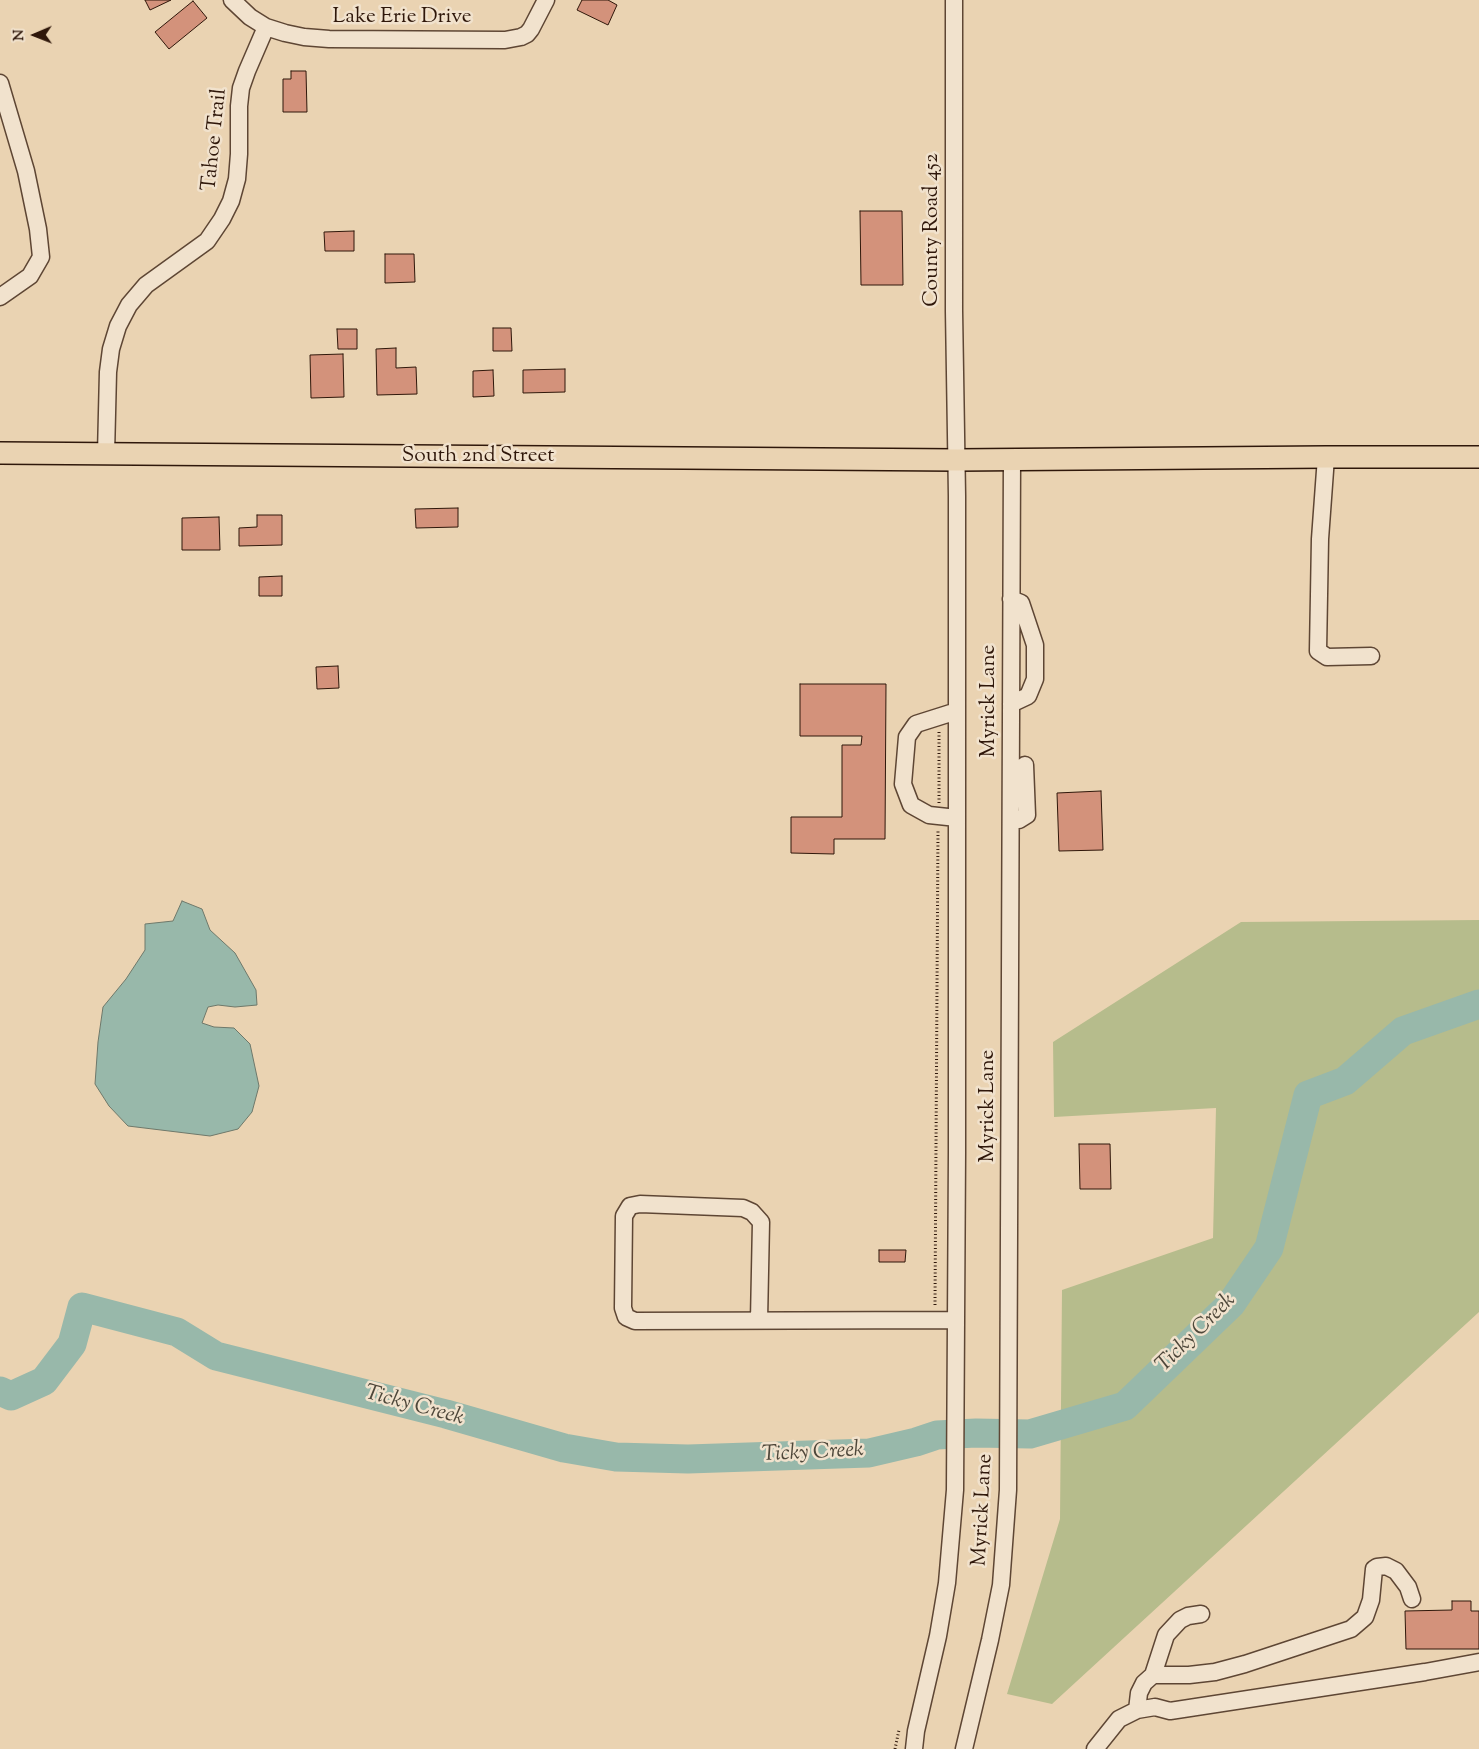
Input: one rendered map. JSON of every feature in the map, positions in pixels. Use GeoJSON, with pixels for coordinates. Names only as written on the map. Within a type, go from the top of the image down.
{"type":"FeatureCollection","features":[{"type":"Feature","properties":{"kind":"main road","name":"South 2nd Street"},"geometry":{"type":"LineString","coordinates":[[0,454],[957,460],[1326,457],[1479,458]]}},
{"type":"Feature","properties":{"kind":"street","name":"Lake Erie Drive"},"geometry":{"type":"LineString","coordinates":[[232,0],[250,18],[266,27],[285,33],[329,39],[505,40],[522,37],[532,29],[546,0]]}},
{"type":"Feature","properties":{"kind":"street","name":"County Road 452"},"geometry":{"type":"LineString","coordinates":[[954,0],[954,311],[957,460]]}},
{"type":"Feature","properties":{"kind":"street","name":"Tahoe Trail"},"geometry":{"type":"LineString","coordinates":[[106,454],[110,349],[118,326],[129,305],[146,285],[207,241],[222,219],[231,201],[239,154],[239,106],[242,88],[247,71],[266,27]]}},
{"type":"Feature","properties":{"kind":"street"},"geometry":{"type":"LineString","coordinates":[[0,83],[26,171],[38,229],[40,257],[30,276],[0,296]]}},
{"type":"Feature","properties":{"kind":"street"},"geometry":{"type":"LineString","coordinates":[[1326,457],[1320,539],[1318,650],[1327,657],[1370,656]]}},
{"type":"Feature","properties":{"kind":"street","name":"Myrick Lane"},"geometry":{"type":"LineString","coordinates":[[964,1749],[1001,1585],[1008,1490],[1012,459]]}},
{"type":"Feature","properties":{"kind":"street","name":"Myrick Lane"},"geometry":{"type":"LineString","coordinates":[[914,1749],[916,1731],[938,1636],[947,1582],[955,1490],[957,460]]}},
{"type":"Feature","properties":{"kind":"street"},"geometry":{"type":"LineString","coordinates":[[1011,599],[1021,603],[1035,645],[1035,679],[1028,696],[1011,704]]}},
{"type":"Feature","properties":{"kind":"street"},"geometry":{"type":"LineString","coordinates":[[957,711],[916,724],[907,738],[903,784],[911,805],[929,815],[957,818]]}},
{"type":"Feature","properties":{"kind":"street"},"geometry":{"type":"LineString","coordinates":[[1011,820],[1019,820],[1027,815],[1026,765]]}},
{"type":"Feature","properties":{"kind":"street"},"geometry":{"type":"LineString","coordinates":[[760,1320],[761,1222],[752,1212],[743,1208],[640,1204],[630,1206],[624,1216],[623,1308],[626,1317],[635,1320],[760,1320],[934,1320],[956,1320]]}},
{"type":"Feature","properties":{"kind":"street"},"geometry":{"type":"LineString","coordinates":[[1153,1675],[1189,1675],[1215,1672],[1352,1629],[1365,1616],[1371,1600],[1374,1569],[1377,1567],[1386,1566],[1396,1570],[1408,1588],[1412,1599]]}},
{"type":"Feature","properties":{"kind":"street"},"geometry":{"type":"LineString","coordinates":[[1137,1710],[1139,1693],[1144,1682],[1153,1675],[1166,1635],[1180,1620],[1188,1616],[1201,1614]]}},
{"type":"Feature","properties":{"kind":"street"},"geometry":{"type":"LineString","coordinates":[[1095,1749],[1119,1719],[1137,1710],[1155,1707],[1170,1711],[1479,1662]]}},
{"type":"Feature","properties":{"kind":"path"},"geometry":{"type":"LineString","coordinates":[[934,1320],[939,717]]}},
{"type":"Feature","properties":{"kind":"path"},"geometry":{"type":"LineString","coordinates":[[895,1749],[901,1722]]}},
{"type":"Feature","properties":{"kind":"green space"},"geometry":{"type":"Polygon","coordinates":[[[1479,920],[1479,1312],[1052,1704],[1007,1694],[1060,1519],[1062,1290],[1213,1238],[1216,1108],[1054,1117],[1053,1042],[1241,922],[1479,920]]]}},
{"type":"Feature","properties":{"kind":"shaded area"},"geometry":{"type":"Polygon","coordinates":[[[182,901],[202,909],[210,930],[235,953],[256,990],[257,1005],[235,1007],[218,1005],[208,1007],[202,1023],[214,1027],[234,1028],[250,1044],[259,1086],[252,1112],[238,1129],[210,1136],[128,1126],[109,1106],[95,1084],[103,1007],[126,979],[145,950],[145,924],[173,921],[182,901]]]}},
{"type":"Feature","properties":{"kind":"building"},"geometry":{"type":"Polygon","coordinates":[[[145,0],[171,0],[150,10],[145,0]]]}},
{"type":"Feature","properties":{"kind":"building"},"geometry":{"type":"Polygon","coordinates":[[[582,0],[608,0],[617,5],[608,25],[577,10],[582,0]]]}},
{"type":"Feature","properties":{"kind":"building"},"geometry":{"type":"Polygon","coordinates":[[[193,1],[207,18],[169,49],[155,32],[193,1]]]}},
{"type":"Feature","properties":{"kind":"building"},"geometry":{"type":"Polygon","coordinates":[[[291,71],[306,71],[307,112],[283,112],[283,79],[291,79],[291,71]]]}},
{"type":"Feature","properties":{"kind":"building"},"geometry":{"type":"Polygon","coordinates":[[[860,211],[902,211],[903,285],[861,285],[860,211]]]}},
{"type":"Feature","properties":{"kind":"building"},"geometry":{"type":"Polygon","coordinates":[[[354,231],[354,251],[325,251],[324,232],[354,231]]]}},
{"type":"Feature","properties":{"kind":"building"},"geometry":{"type":"Polygon","coordinates":[[[385,254],[414,254],[415,282],[385,283],[385,254]]]}},
{"type":"Feature","properties":{"kind":"building"},"geometry":{"type":"Polygon","coordinates":[[[493,328],[511,328],[512,351],[493,351],[493,328]]]}},
{"type":"Feature","properties":{"kind":"building"},"geometry":{"type":"Polygon","coordinates":[[[337,329],[357,329],[357,349],[338,349],[337,329]]]}},
{"type":"Feature","properties":{"kind":"building"},"geometry":{"type":"Polygon","coordinates":[[[396,348],[396,368],[416,367],[417,394],[377,395],[376,349],[396,348]]]}},
{"type":"Feature","properties":{"kind":"building"},"geometry":{"type":"Polygon","coordinates":[[[343,354],[344,397],[311,398],[310,355],[343,354]]]}},
{"type":"Feature","properties":{"kind":"building"},"geometry":{"type":"Polygon","coordinates":[[[565,369],[565,392],[523,393],[523,370],[565,369]]]}},
{"type":"Feature","properties":{"kind":"building"},"geometry":{"type":"Polygon","coordinates":[[[493,370],[494,396],[473,397],[473,371],[493,370]]]}},
{"type":"Feature","properties":{"kind":"building"},"geometry":{"type":"Polygon","coordinates":[[[458,508],[458,527],[416,528],[415,509],[458,508]]]}},
{"type":"Feature","properties":{"kind":"building"},"geometry":{"type":"Polygon","coordinates":[[[257,515],[282,515],[282,545],[239,546],[239,528],[257,527],[257,515]]]}},
{"type":"Feature","properties":{"kind":"building"},"geometry":{"type":"Polygon","coordinates":[[[219,517],[220,550],[182,550],[182,518],[219,517]]]}},
{"type":"Feature","properties":{"kind":"building"},"geometry":{"type":"Polygon","coordinates":[[[282,576],[282,596],[259,596],[259,577],[282,576]]]}},
{"type":"Feature","properties":{"kind":"building"},"geometry":{"type":"Polygon","coordinates":[[[338,666],[339,688],[317,689],[316,667],[338,666]]]}},
{"type":"Feature","properties":{"kind":"building"},"geometry":{"type":"Polygon","coordinates":[[[800,684],[886,684],[885,839],[834,839],[834,854],[791,853],[791,817],[842,817],[842,745],[861,745],[862,736],[800,736],[800,684]]]}},
{"type":"Feature","properties":{"kind":"building"},"geometry":{"type":"Polygon","coordinates":[[[1101,791],[1103,850],[1059,851],[1057,793],[1101,791]]]}},
{"type":"Feature","properties":{"kind":"building"},"geometry":{"type":"Polygon","coordinates":[[[1079,1144],[1110,1144],[1111,1189],[1080,1189],[1079,1144]]]}},
{"type":"Feature","properties":{"kind":"building"},"geometry":{"type":"Polygon","coordinates":[[[879,1250],[906,1250],[905,1262],[879,1262],[879,1250]]]}},
{"type":"Feature","properties":{"kind":"building"},"geometry":{"type":"Polygon","coordinates":[[[1452,1601],[1471,1601],[1471,1611],[1479,1611],[1479,1649],[1406,1649],[1405,1611],[1452,1610],[1452,1601]]]}},
{"type":"Feature","properties":{"kind":"waterway","name":"Ticky Creek"},"geometry":{"type":"LineString","coordinates":[[0,1391],[11,1396],[44,1381],[72,1344],[82,1307],[177,1332],[216,1356],[446,1414],[564,1448],[616,1457],[688,1459],[869,1453],[937,1435],[976,1433],[1030,1434],[1125,1406],[1231,1304],[1269,1248],[1308,1095],[1345,1081],[1403,1031],[1479,1004]]}}]}
